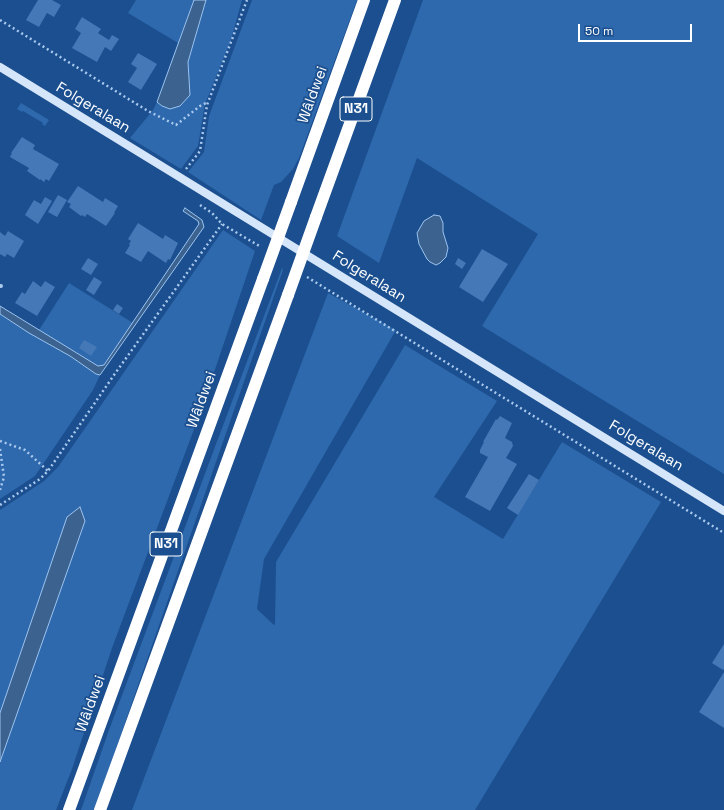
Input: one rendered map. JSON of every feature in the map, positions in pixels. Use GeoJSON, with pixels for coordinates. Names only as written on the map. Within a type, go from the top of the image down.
{"type":"FeatureCollection","features":[{"type":"Feature","properties":{"kind":"highway","name":"Wâldwei"},"geometry":{"type":"LineString","coordinates":[[69,810],[364,0]]}},
{"type":"Feature","properties":{"kind":"highway","name":"N31"},"geometry":{"type":"LineString","coordinates":[[100,810],[395,0]]}},
{"type":"Feature","properties":{"kind":"main road","name":"Folgeralaan"},"geometry":{"type":"LineString","coordinates":[[0,67],[724,511]]}},
{"type":"Feature","properties":{"kind":"path"},"geometry":{"type":"LineString","coordinates":[[181,177],[200,151],[208,102],[248,0]]}},
{"type":"Feature","properties":{"kind":"path"},"geometry":{"type":"LineString","coordinates":[[0,20],[148,111],[176,124],[200,106],[208,102]]}},
{"type":"Feature","properties":{"kind":"path"},"geometry":{"type":"LineString","coordinates":[[0,505],[40,479],[48,471],[114,375],[222,224],[261,248]]}},
{"type":"Feature","properties":{"kind":"path"},"geometry":{"type":"LineString","coordinates":[[306,276],[724,533]]}},
{"type":"Feature","properties":{"kind":"path"},"geometry":{"type":"LineString","coordinates":[[0,441],[25,450],[48,471]]}},
{"type":"Feature","properties":{"kind":"path"},"geometry":{"type":"LineString","coordinates":[[0,449],[4,477],[0,490]]}},
{"type":"Feature","properties":{"kind":"shaded area"},"geometry":{"type":"Polygon","coordinates":[[[136,0],[194,0],[178,43],[128,13],[136,0]]]}},
{"type":"Feature","properties":{"kind":"shaded area"},"geometry":{"type":"Polygon","coordinates":[[[194,0],[206,0],[188,62],[190,95],[180,106],[170,109],[157,102],[194,0]]]}},
{"type":"Feature","properties":{"kind":"shaded area"},"geometry":{"type":"Polygon","coordinates":[[[206,0],[242,0],[231,40],[205,104],[198,146],[181,169],[130,138],[153,110],[157,102],[162,106],[190,95],[188,62],[206,0]]]}},
{"type":"Feature","properties":{"kind":"shaded area"},"geometry":{"type":"Polygon","coordinates":[[[252,0],[357,0],[299,158],[293,169],[281,182],[274,185],[261,220],[188,172],[204,152],[209,116],[252,0]]]}},
{"type":"Feature","properties":{"kind":"shaded area"},"geometry":{"type":"Polygon","coordinates":[[[423,0],[724,0],[724,474],[482,326],[538,234],[417,158],[379,263],[337,236],[423,0]]]}},
{"type":"Feature","properties":{"kind":"shaded area"},"geometry":{"type":"Polygon","coordinates":[[[21,103],[49,120],[45,126],[42,124],[43,123],[17,109],[21,103]]]}},
{"type":"Feature","properties":{"kind":"shaded area"},"geometry":{"type":"Polygon","coordinates":[[[185,208],[202,220],[204,227],[100,375],[96,374],[70,356],[29,333],[0,314],[0,306],[98,366],[104,365],[199,224],[198,221],[183,211],[185,208]]]}},
{"type":"Feature","properties":{"kind":"shaded area"},"geometry":{"type":"Polygon","coordinates":[[[434,215],[440,216],[443,223],[443,232],[448,248],[446,257],[436,265],[427,259],[419,244],[417,233],[424,221],[434,215]]]}},
{"type":"Feature","properties":{"kind":"shaded area"},"geometry":{"type":"Polygon","coordinates":[[[223,230],[255,251],[202,408],[112,648],[72,769],[56,810],[0,810],[0,510],[44,481],[58,467],[223,230]]]}},
{"type":"Feature","properties":{"kind":"shaded area"},"geometry":{"type":"Polygon","coordinates":[[[282,268],[283,270],[94,810],[81,810],[109,730],[282,268]]]}},
{"type":"Feature","properties":{"kind":"shaded area"},"geometry":{"type":"Polygon","coordinates":[[[69,283],[133,323],[104,365],[98,366],[39,330],[69,283]]]}},
{"type":"Feature","properties":{"kind":"shaded area"},"geometry":{"type":"Polygon","coordinates":[[[328,293],[396,330],[264,559],[257,609],[274,625],[276,562],[405,345],[497,401],[434,497],[503,539],[562,442],[661,502],[475,810],[132,810],[328,293]]]}},
{"type":"Feature","properties":{"kind":"shaded area"},"geometry":{"type":"Polygon","coordinates":[[[0,314],[29,333],[70,356],[96,374],[100,375],[93,390],[35,476],[0,499],[0,314]]]}},
{"type":"Feature","properties":{"kind":"shaded area"},"geometry":{"type":"Polygon","coordinates":[[[80,507],[85,521],[0,762],[0,713],[67,517],[80,507]]]}},
{"type":"Feature","properties":{"kind":"building"},"geometry":{"type":"Polygon","coordinates":[[[38,0],[52,0],[61,5],[54,17],[47,13],[39,27],[26,20],[38,0]]]}},
{"type":"Feature","properties":{"kind":"building"},"geometry":{"type":"Polygon","coordinates":[[[82,17],[101,29],[98,33],[109,40],[112,35],[119,39],[111,51],[105,47],[97,62],[72,48],[81,33],[75,29],[82,17]]]}},
{"type":"Feature","properties":{"kind":"building"},"geometry":{"type":"Polygon","coordinates":[[[138,53],[157,64],[141,90],[128,82],[137,68],[131,64],[138,53]]]}},
{"type":"Feature","properties":{"kind":"building"},"geometry":{"type":"Polygon","coordinates":[[[22,137],[35,145],[33,149],[59,164],[49,181],[46,179],[44,182],[40,180],[27,171],[29,168],[10,157],[11,153],[22,137]]]}},
{"type":"Feature","properties":{"kind":"building"},"geometry":{"type":"Polygon","coordinates":[[[78,186],[103,202],[105,198],[118,206],[106,226],[87,214],[85,217],[82,215],[81,216],[69,207],[71,204],[67,202],[78,186]]]}},
{"type":"Feature","properties":{"kind":"building"},"geometry":{"type":"Polygon","coordinates":[[[58,195],[67,200],[57,217],[48,212],[58,195]]]}},
{"type":"Feature","properties":{"kind":"building"},"geometry":{"type":"Polygon","coordinates":[[[45,197],[52,201],[38,224],[25,215],[34,200],[41,204],[45,197]]]}},
{"type":"Feature","properties":{"kind":"building"},"geometry":{"type":"Polygon","coordinates":[[[138,223],[163,239],[165,235],[178,243],[170,260],[168,259],[166,263],[148,251],[141,262],[125,253],[131,241],[128,239],[138,223]]]}},
{"type":"Feature","properties":{"kind":"building"},"geometry":{"type":"Polygon","coordinates":[[[8,231],[24,241],[14,258],[7,254],[5,257],[0,254],[0,232],[5,236],[8,231]]]}},
{"type":"Feature","properties":{"kind":"building"},"geometry":{"type":"Polygon","coordinates":[[[482,249],[508,264],[483,302],[459,287],[482,249]]]}},
{"type":"Feature","properties":{"kind":"building"},"geometry":{"type":"Polygon","coordinates":[[[88,258],[98,264],[91,275],[81,269],[88,258]]]}},
{"type":"Feature","properties":{"kind":"building"},"geometry":{"type":"Polygon","coordinates":[[[458,258],[466,263],[462,269],[455,264],[458,258]]]}},
{"type":"Feature","properties":{"kind":"building"},"geometry":{"type":"Polygon","coordinates":[[[94,277],[102,282],[94,295],[86,290],[94,277]]]}},
{"type":"Feature","properties":{"kind":"building"},"geometry":{"type":"Polygon","coordinates":[[[33,281],[41,287],[45,281],[55,287],[37,316],[15,303],[22,292],[25,294],[33,281]]]}},
{"type":"Feature","properties":{"kind":"building"},"geometry":{"type":"Polygon","coordinates":[[[117,304],[123,308],[119,314],[113,310],[117,304]]]}},
{"type":"Feature","properties":{"kind":"building"},"geometry":{"type":"Polygon","coordinates":[[[84,340],[97,347],[91,356],[79,348],[84,340]]]}},
{"type":"Feature","properties":{"kind":"building"},"geometry":{"type":"Polygon","coordinates":[[[500,416],[512,423],[505,438],[512,442],[513,446],[506,458],[517,464],[490,511],[465,497],[488,457],[480,453],[483,442],[496,419],[497,420],[500,416]]]}},
{"type":"Feature","properties":{"kind":"building"},"geometry":{"type":"Polygon","coordinates":[[[529,474],[539,480],[518,515],[507,508],[529,474]]]}},
{"type":"Feature","properties":{"kind":"building"},"geometry":{"type":"Polygon","coordinates":[[[724,644],[724,669],[723,670],[712,663],[724,644]]]}},
{"type":"Feature","properties":{"kind":"building"},"geometry":{"type":"Polygon","coordinates":[[[724,672],[724,728],[699,712],[724,672]]]}}]}
